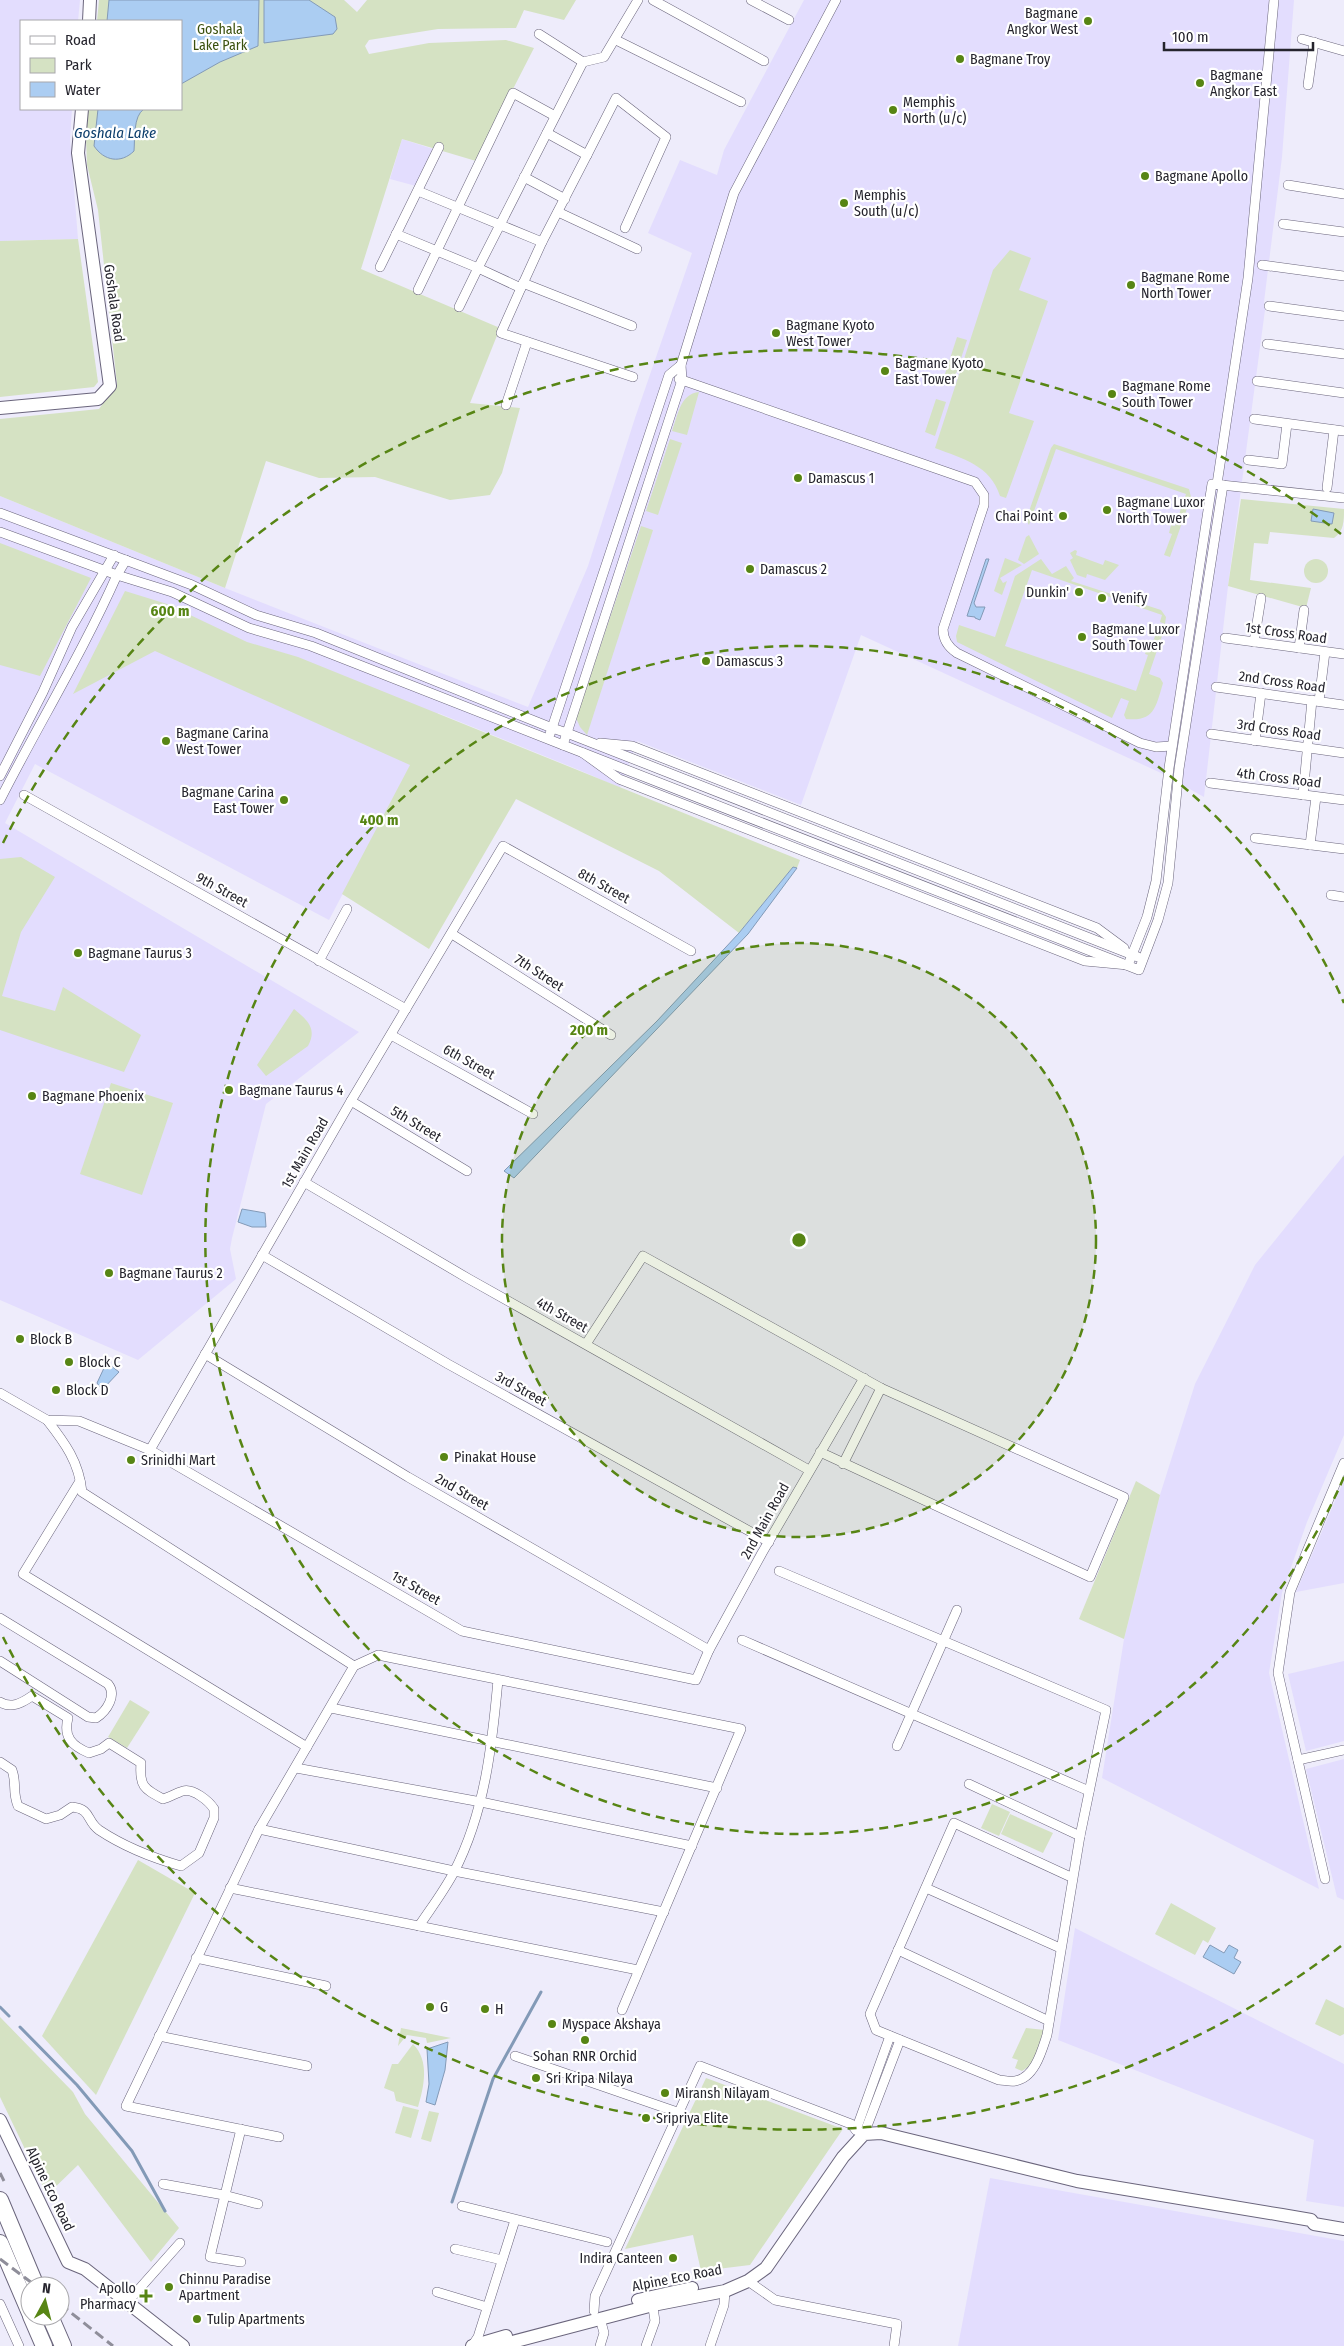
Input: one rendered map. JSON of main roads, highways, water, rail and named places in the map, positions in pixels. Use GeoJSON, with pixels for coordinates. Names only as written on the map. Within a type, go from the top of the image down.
{"type":"FeatureCollection","features":[{"type":"Feature","properties":{"kind":"highway"},"geometry":{"type":"LineString","coordinates":[[0,2200],[32,2276]]}},
{"type":"Feature","properties":{"kind":"highway"},"geometry":{"type":"LineString","coordinates":[[0,2243],[20,2289]]}},
{"type":"Feature","properties":{"kind":"highway"},"geometry":{"type":"LineString","coordinates":[[36,2326],[44,2346]]}},
{"type":"Feature","properties":{"kind":"highway"},"geometry":{"type":"LineString","coordinates":[[54,2326],[63,2346]]}},
{"type":"Feature","properties":{"kind":"water"},"geometry":{"type":"Polygon","coordinates":[[[109,0],[259,0],[258,46],[220,62],[182,83],[182,20],[107,20],[109,0]]]}},
{"type":"Feature","properties":{"kind":"water"},"geometry":{"type":"Polygon","coordinates":[[[264,0],[309,0],[335,17],[337,29],[333,34],[264,43],[264,0]]]}},
{"type":"Feature","properties":{"kind":"water","name":"Goshala Lake"},"geometry":{"type":"Polygon","coordinates":[[[98,110],[143,110],[136,122],[134,151],[129,155],[118,159],[108,158],[94,146],[98,110]]]}},
{"type":"Feature","properties":{"kind":"water"},"geometry":{"type":"Polygon","coordinates":[[[1313,509],[1334,513],[1332,524],[1311,521],[1313,509]]]}},
{"type":"Feature","properties":{"kind":"water"},"geometry":{"type":"Polygon","coordinates":[[[986,559],[989,559],[974,603],[976,607],[985,607],[980,620],[967,616],[986,559]]]}},
{"type":"Feature","properties":{"kind":"water"},"geometry":{"type":"Polygon","coordinates":[[[793,867],[797,868],[748,934],[514,1178],[504,1171],[657,1021],[739,933],[793,867]]]}},
{"type":"Feature","properties":{"kind":"water"},"geometry":{"type":"Polygon","coordinates":[[[242,1209],[265,1213],[266,1227],[252,1227],[238,1222],[242,1209]]]}},
{"type":"Feature","properties":{"kind":"water"},"geometry":{"type":"Polygon","coordinates":[[[110,1365],[119,1372],[102,1390],[97,1383],[104,1368],[110,1365]]]}},
{"type":"Feature","properties":{"kind":"water"},"geometry":{"type":"Polygon","coordinates":[[[1210,1945],[1224,1953],[1229,1945],[1238,1950],[1234,1958],[1241,1962],[1234,1974],[1203,1957],[1210,1945]]]}},
{"type":"Feature","properties":{"kind":"water"},"geometry":{"type":"Polygon","coordinates":[[[448,2042],[445,2070],[435,2105],[426,2102],[429,2084],[427,2049],[448,2042]]]}},
{"type":"Feature","properties":{"kind":"waterway"},"geometry":{"type":"LineString","coordinates":[[452,2202],[493,2079],[541,1992]]}},
{"type":"Feature","properties":{"kind":"waterway"},"geometry":{"type":"LineString","coordinates":[[0,2007],[9,2016]]}},
{"type":"Feature","properties":{"kind":"waterway"},"geometry":{"type":"LineString","coordinates":[[20,2027],[77,2085],[132,2151],[165,2211]]}},
{"type":"Feature","properties":{"kind":"railway"},"geometry":{"type":"LineString","coordinates":[[0,2173],[4,2181]]}},
{"type":"Feature","properties":{"kind":"railway"},"geometry":{"type":"LineString","coordinates":[[0,2259],[23,2276]]}},
{"type":"Feature","properties":{"kind":"railway"},"geometry":{"type":"LineString","coordinates":[[70,2312],[113,2346]]}},
{"type":"Feature","properties":{"kind":"place","name":"Bagmane Angkor West"},"geometry":{"type":"Point","coordinates":[1088,21]}},
{"type":"Feature","properties":{"kind":"place","name":"Bagmane Troy"},"geometry":{"type":"Point","coordinates":[960,59]}},
{"type":"Feature","properties":{"kind":"place","name":"Bagmane Angkor East"},"geometry":{"type":"Point","coordinates":[1200,83]}},
{"type":"Feature","properties":{"kind":"place","name":"Memphis North (u/c)"},"geometry":{"type":"Point","coordinates":[893,110]}},
{"type":"Feature","properties":{"kind":"place","name":"Bagmane Apollo"},"geometry":{"type":"Point","coordinates":[1145,176]}},
{"type":"Feature","properties":{"kind":"place","name":"Memphis South (u/c)"},"geometry":{"type":"Point","coordinates":[844,203]}},
{"type":"Feature","properties":{"kind":"place","name":"Bagmane Rome North Tower"},"geometry":{"type":"Point","coordinates":[1131,285]}},
{"type":"Feature","properties":{"kind":"place","name":"Bagmane Kyoto West Tower"},"geometry":{"type":"Point","coordinates":[776,333]}},
{"type":"Feature","properties":{"kind":"place","name":"Bagmane Kyoto East Tower"},"geometry":{"type":"Point","coordinates":[885,371]}},
{"type":"Feature","properties":{"kind":"place","name":"Bagmane Rome South Tower"},"geometry":{"type":"Point","coordinates":[1112,394]}},
{"type":"Feature","properties":{"kind":"place","name":"Damascus 1"},"geometry":{"type":"Point","coordinates":[798,478]}},
{"type":"Feature","properties":{"kind":"place","name":"Bagmane Luxor North Tower"},"geometry":{"type":"Point","coordinates":[1107,510]}},
{"type":"Feature","properties":{"kind":"place","name":"Chai Point"},"geometry":{"type":"Point","coordinates":[1063,516]}},
{"type":"Feature","properties":{"kind":"place","name":"Damascus 2"},"geometry":{"type":"Point","coordinates":[750,569]}},
{"type":"Feature","properties":{"kind":"place","name":"Dunkin'"},"geometry":{"type":"Point","coordinates":[1079,592]}},
{"type":"Feature","properties":{"kind":"place","name":"Venify"},"geometry":{"type":"Point","coordinates":[1102,598]}},
{"type":"Feature","properties":{"kind":"place","name":"Bagmane Luxor South Tower"},"geometry":{"type":"Point","coordinates":[1082,637]}},
{"type":"Feature","properties":{"kind":"place","name":"Damascus 3"},"geometry":{"type":"Point","coordinates":[706,661]}},
{"type":"Feature","properties":{"kind":"place","name":"Bagmane Carina West Tower"},"geometry":{"type":"Point","coordinates":[166,741]}},
{"type":"Feature","properties":{"kind":"place","name":"Bagmane Carina East Tower"},"geometry":{"type":"Point","coordinates":[284,800]}},
{"type":"Feature","properties":{"kind":"place","name":"Bagmane Taurus 3"},"geometry":{"type":"Point","coordinates":[78,953]}},
{"type":"Feature","properties":{"kind":"place","name":"Bagmane Taurus 4"},"geometry":{"type":"Point","coordinates":[229,1090]}},
{"type":"Feature","properties":{"kind":"place","name":"Bagmane Phoenix"},"geometry":{"type":"Point","coordinates":[32,1096]}},
{"type":"Feature","properties":{"kind":"place","name":"Bagmane Taurus 2"},"geometry":{"type":"Point","coordinates":[109,1273]}},
{"type":"Feature","properties":{"kind":"place","name":"Block B"},"geometry":{"type":"Point","coordinates":[20,1339]}},
{"type":"Feature","properties":{"kind":"place","name":"Block C"},"geometry":{"type":"Point","coordinates":[69,1362]}},
{"type":"Feature","properties":{"kind":"place","name":"Block D"},"geometry":{"type":"Point","coordinates":[56,1390]}},
{"type":"Feature","properties":{"kind":"place","name":"Pinakat House"},"geometry":{"type":"Point","coordinates":[444,1457]}},
{"type":"Feature","properties":{"kind":"place","name":"Srinidhi Mart"},"geometry":{"type":"Point","coordinates":[131,1460]}},
{"type":"Feature","properties":{"kind":"place","name":"G"},"geometry":{"type":"Point","coordinates":[430,2007]}},
{"type":"Feature","properties":{"kind":"place","name":"H"},"geometry":{"type":"Point","coordinates":[485,2009]}},
{"type":"Feature","properties":{"kind":"place","name":"Myspace Akshaya"},"geometry":{"type":"Point","coordinates":[552,2024]}},
{"type":"Feature","properties":{"kind":"place","name":"Sohan RNR Orchid"},"geometry":{"type":"Point","coordinates":[585,2040]}},
{"type":"Feature","properties":{"kind":"place","name":"Sri Kripa Nilaya"},"geometry":{"type":"Point","coordinates":[536,2078]}},
{"type":"Feature","properties":{"kind":"place","name":"Miransh Nilayam"},"geometry":{"type":"Point","coordinates":[665,2093]}},
{"type":"Feature","properties":{"kind":"place","name":"Sripriya Elite"},"geometry":{"type":"Point","coordinates":[646,2118]}},
{"type":"Feature","properties":{"kind":"place","name":"Indira Canteen"},"geometry":{"type":"Point","coordinates":[673,2258]}},
{"type":"Feature","properties":{"kind":"place","name":"Chinnu Paradise Apartment"},"geometry":{"type":"Point","coordinates":[169,2287]}},
{"type":"Feature","properties":{"kind":"place","name":"Apollo Pharmacy"},"geometry":{"type":"Point","coordinates":[146,2296]}},
{"type":"Feature","properties":{"kind":"place","name":"Tulip Apartments"},"geometry":{"type":"Point","coordinates":[197,2319]}},
{"type":"Feature","properties":{"kind":"park label","name":"Goshala Lake Park"},"geometry":{"type":"Point","coordinates":[220,38]}}]}
